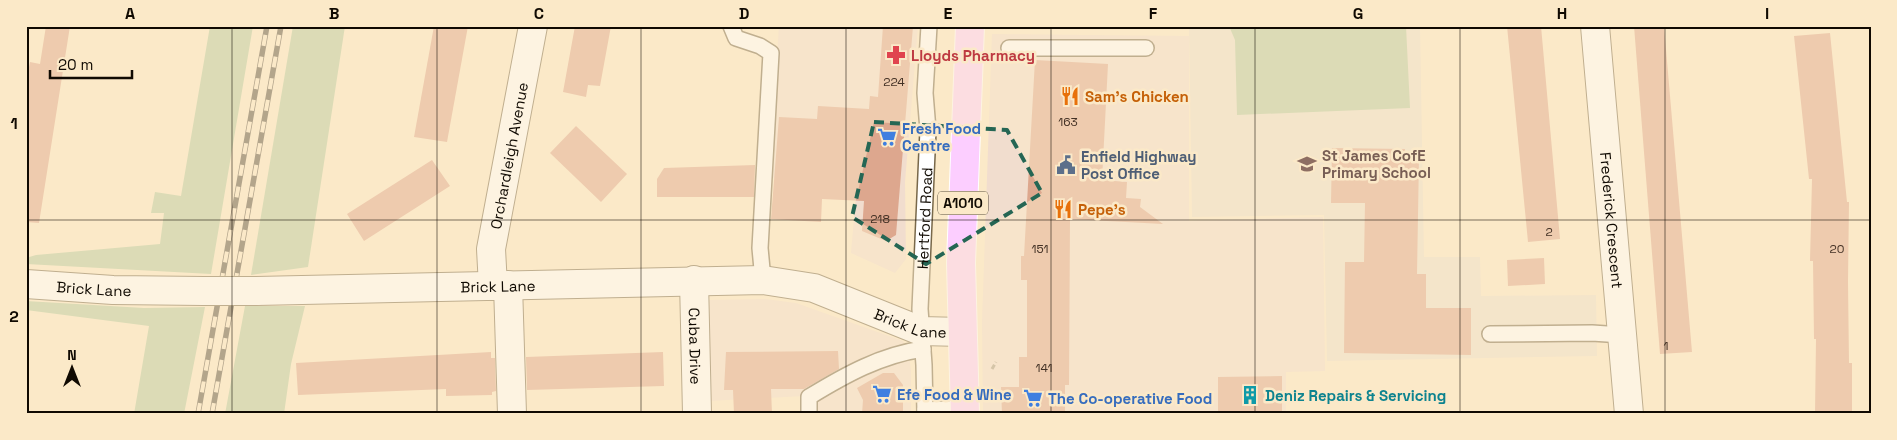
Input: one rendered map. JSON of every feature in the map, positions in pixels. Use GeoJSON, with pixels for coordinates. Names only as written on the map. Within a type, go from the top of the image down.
{"type":"FeatureCollection","features":[{"type":"Feature","properties":{"kind":"main road","name":"Hertford Road"},"geometry":{"type":"LineString","coordinates":[[965,411],[961,262],[970,26]]}},
{"type":"Feature","properties":{"kind":"street","name":"Orchardleigh Avenue"},"geometry":{"type":"LineString","coordinates":[[512,414],[500,286],[491,249],[533,26]]}},
{"type":"Feature","properties":{"kind":"street","name":"Frederick Crescent"},"geometry":{"type":"LineString","coordinates":[[1595,26],[1629,414]]}},
{"type":"Feature","properties":{"kind":"street","name":"Cuba Drive"},"geometry":{"type":"LineString","coordinates":[[694,280],[697,414]]}},
{"type":"Feature","properties":{"kind":"street","name":"Brick Lane"},"geometry":{"type":"LineString","coordinates":[[26,284],[114,290],[256,291],[763,280],[814,288],[922,340],[962,332]]}},
{"type":"Feature","properties":{"kind":"lane"},"geometry":{"type":"LineString","coordinates":[[731,26],[736,38],[760,46],[771,53],[760,248],[763,280]]}},
{"type":"Feature","properties":{"kind":"lane","name":"Hertford Road"},"geometry":{"type":"LineString","coordinates":[[929,26],[925,93],[928,130],[921,252],[925,412],[965,411]]}},
{"type":"Feature","properties":{"kind":"lane"},"geometry":{"type":"LineString","coordinates":[[1010,48],[1146,48]]}},
{"type":"Feature","properties":{"kind":"lane"},"geometry":{"type":"LineString","coordinates":[[1490,334],[1592,333],[1622,336]]}},
{"type":"Feature","properties":{"kind":"lane"},"geometry":{"type":"LineString","coordinates":[[809,414],[810,397],[836,380],[922,340]]}},
{"type":"Feature","properties":{"kind":"highlighted area"},"geometry":{"type":"Polygon","coordinates":[[[874,122],[1007,130],[1042,193],[926,264],[852,217],[874,122]]]}},
{"type":"Feature","properties":{"kind":"shaded area"},"geometry":{"type":"Polygon","coordinates":[[[779,26],[918,26],[905,182],[906,259],[895,273],[851,253],[857,184],[769,178],[779,26]]]}},
{"type":"Feature","properties":{"kind":"shaded area","name":"St James CofE Primary School"},"geometry":{"type":"Polygon","coordinates":[[[1189,26],[1420,26],[1424,257],[1480,257],[1481,296],[1596,295],[1597,356],[1327,361],[1324,215],[1192,217],[1189,26]]]}},
{"type":"Feature","properties":{"kind":"shaded area"},"geometry":{"type":"Polygon","coordinates":[[[992,34],[1189,36],[1189,221],[1323,217],[1325,371],[1286,372],[1286,414],[983,414],[982,322],[992,34]]]}},
{"type":"Feature","properties":{"kind":"shaded area"},"geometry":{"type":"Polygon","coordinates":[[[765,299],[796,303],[903,341],[909,355],[911,371],[911,414],[804,414],[804,396],[709,401],[707,300],[765,299]]]}},
{"type":"Feature","properties":{"kind":"green space"},"geometry":{"type":"Polygon","coordinates":[[[210,26],[253,26],[211,274],[26,264],[26,258],[36,255],[160,244],[164,213],[151,213],[155,192],[181,196],[210,26]]]}},
{"type":"Feature","properties":{"kind":"green space"},"geometry":{"type":"Polygon","coordinates":[[[293,26],[345,26],[308,267],[251,275],[293,26]]]}},
{"type":"Feature","properties":{"kind":"green space"},"geometry":{"type":"Polygon","coordinates":[[[1229,26],[1406,26],[1410,108],[1237,115],[1235,40],[1229,26]]]}},
{"type":"Feature","properties":{"kind":"green space"},"geometry":{"type":"Polygon","coordinates":[[[26,301],[144,308],[205,307],[184,414],[134,414],[149,326],[26,310],[26,301]]]}},
{"type":"Feature","properties":{"kind":"green space"},"geometry":{"type":"Polygon","coordinates":[[[245,306],[305,306],[291,364],[284,414],[225,414],[245,306]]]}},
{"type":"Feature","properties":{"kind":"building"},"geometry":{"type":"Polygon","coordinates":[[[46,26],[70,26],[39,223],[26,222],[26,83],[30,62],[40,64],[46,26]]]}},
{"type":"Feature","properties":{"kind":"building"},"geometry":{"type":"Polygon","coordinates":[[[434,26],[468,26],[447,142],[414,137],[434,26]]]}},
{"type":"Feature","properties":{"kind":"building"},"geometry":{"type":"Polygon","coordinates":[[[575,26],[611,26],[600,86],[588,85],[586,97],[563,92],[575,26]]]}},
{"type":"Feature","properties":{"kind":"building"},"geometry":{"type":"Polygon","coordinates":[[[883,26],[913,26],[896,235],[886,241],[862,231],[864,201],[822,199],[821,222],[771,219],[779,117],[817,119],[818,106],[869,109],[870,96],[878,97],[883,26]]]}},
{"type":"Feature","properties":{"kind":"building"},"geometry":{"type":"Polygon","coordinates":[[[1507,26],[1541,26],[1560,239],[1528,242],[1507,26]]]}},
{"type":"Feature","properties":{"kind":"building"},"geometry":{"type":"Polygon","coordinates":[[[1634,26],[1664,26],[1692,352],[1660,354],[1634,26]]]}},
{"type":"Feature","properties":{"kind":"building"},"geometry":{"type":"Polygon","coordinates":[[[1830,33],[1847,202],[1849,202],[1849,363],[1852,363],[1852,414],[1815,414],[1816,339],[1814,339],[1813,261],[1810,261],[1812,179],[1809,179],[1794,36],[1830,33]]]}},
{"type":"Feature","properties":{"kind":"building"},"geometry":{"type":"Polygon","coordinates":[[[1035,60],[1108,64],[1102,180],[1127,182],[1126,198],[1141,199],[1140,207],[1163,224],[1070,219],[1069,385],[1065,385],[1065,414],[1002,414],[1001,387],[1019,387],[1019,357],[1027,357],[1027,280],[1021,280],[1021,256],[1024,256],[1035,60]]]}},
{"type":"Feature","properties":{"kind":"building"},"geometry":{"type":"Polygon","coordinates":[[[576,126],[627,174],[601,202],[550,153],[576,126]]]}},
{"type":"Feature","properties":{"kind":"building"},"geometry":{"type":"Polygon","coordinates":[[[1332,148],[1405,149],[1405,157],[1419,157],[1417,274],[1426,274],[1426,308],[1471,308],[1471,355],[1344,353],[1345,262],[1364,262],[1365,203],[1331,203],[1332,148]]]}},
{"type":"Feature","properties":{"kind":"building"},"geometry":{"type":"Polygon","coordinates":[[[432,160],[450,186],[364,241],[347,214],[432,160]]]}},
{"type":"Feature","properties":{"kind":"building"},"geometry":{"type":"Polygon","coordinates":[[[755,165],[754,197],[657,197],[657,179],[664,168],[755,165]]]}},
{"type":"Feature","properties":{"kind":"building"},"geometry":{"type":"Polygon","coordinates":[[[1544,258],[1545,284],[1508,286],[1507,260],[1544,258]]]}},
{"type":"Feature","properties":{"kind":"building"},"geometry":{"type":"Polygon","coordinates":[[[838,351],[839,369],[804,389],[771,389],[772,414],[734,414],[733,390],[724,390],[726,352],[838,351]]]}},
{"type":"Feature","properties":{"kind":"building"},"geometry":{"type":"Polygon","coordinates":[[[491,352],[491,358],[495,358],[496,391],[492,392],[492,395],[446,396],[446,389],[298,395],[296,363],[491,352]]]}},
{"type":"Feature","properties":{"kind":"building"},"geometry":{"type":"Polygon","coordinates":[[[663,352],[664,386],[527,390],[526,357],[663,352]]]}},
{"type":"Feature","properties":{"kind":"building","name":"Efe Food & Wine"},"geometry":{"type":"Polygon","coordinates":[[[883,373],[894,373],[903,385],[903,414],[862,414],[863,400],[857,388],[883,373]]]}},
{"type":"Feature","properties":{"kind":"building","name":"Deniz Repairs & Servicing"},"geometry":{"type":"Polygon","coordinates":[[[1282,376],[1282,414],[1218,414],[1218,377],[1282,376]]]}},
{"type":"Feature","properties":{"kind":"railway"},"geometry":{"type":"LineString","coordinates":[[198,414],[267,26]]}},
{"type":"Feature","properties":{"kind":"railway"},"geometry":{"type":"LineString","coordinates":[[212,414],[281,26]]}},
{"type":"Feature","properties":{"kind":"place","name":"Lloyds Pharmacy"},"geometry":{"type":"Point","coordinates":[896,55]}},
{"type":"Feature","properties":{"kind":"place","name":"Sam's Chicken"},"geometry":{"type":"Point","coordinates":[1070,96]}},
{"type":"Feature","properties":{"kind":"place","name":"Fresh Food Centre"},"geometry":{"type":"Point","coordinates":[887,137]}},
{"type":"Feature","properties":{"kind":"place","name":"St James CofE Primary School"},"geometry":{"type":"Point","coordinates":[1307,164]}},
{"type":"Feature","properties":{"kind":"place","name":"Enfield Highway Post Office"},"geometry":{"type":"Point","coordinates":[1066,165]}},
{"type":"Feature","properties":{"kind":"place","name":"Pepe's"},"geometry":{"type":"Point","coordinates":[1063,209]}},
{"type":"Feature","properties":{"kind":"place","name":"Efe Food & Wine"},"geometry":{"type":"Point","coordinates":[882,394]}},
{"type":"Feature","properties":{"kind":"place","name":"Deniz Repairs & Servicing"},"geometry":{"type":"Point","coordinates":[1250,395]}},
{"type":"Feature","properties":{"kind":"place","name":"The Co-operative Food"},"geometry":{"type":"Point","coordinates":[1033,398]}}]}
